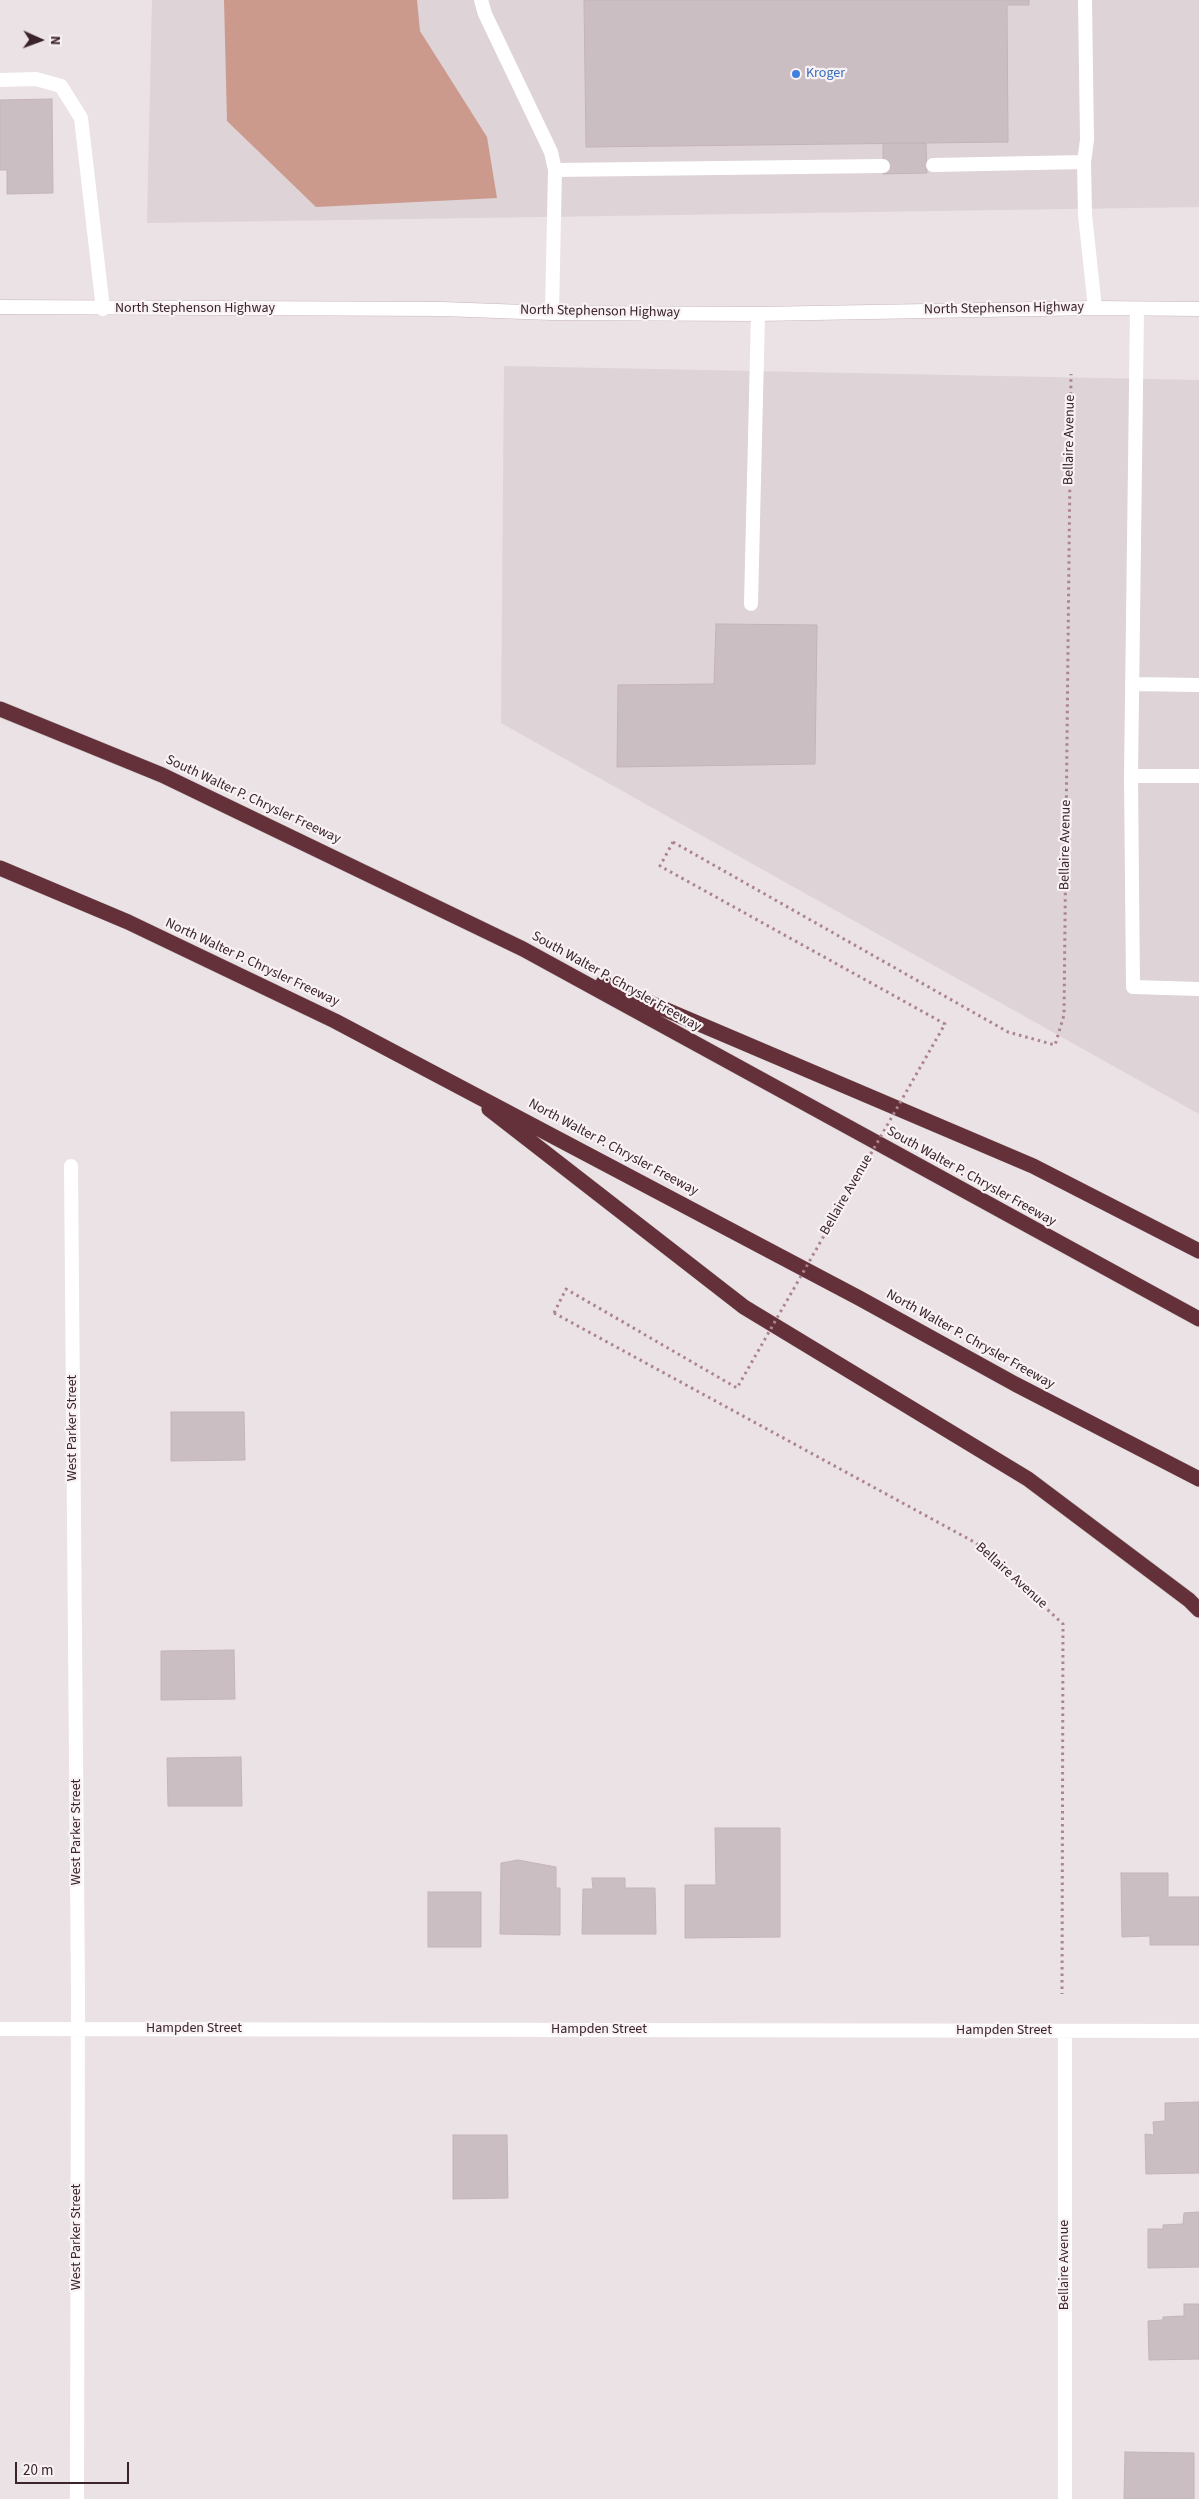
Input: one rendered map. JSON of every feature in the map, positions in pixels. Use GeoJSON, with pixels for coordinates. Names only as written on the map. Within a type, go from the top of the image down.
{"type":"FeatureCollection","features":[{"type":"Feature","properties":{"kind":"highway","name":"South Walter P. Chrysler Freeway"},"geometry":{"type":"LineString","coordinates":[[0,709],[162,775],[523,949],[1199,1319]]}},
{"type":"Feature","properties":{"kind":"highway","name":"North Walter P. Chrysler Freeway"},"geometry":{"type":"LineString","coordinates":[[0,868],[227,968],[456,1083],[850,1293],[1015,1384],[1199,1479]]}},
{"type":"Feature","properties":{"kind":"highway"},"geometry":{"type":"LineString","coordinates":[[523,949],[1033,1166],[1199,1251]]}},
{"type":"Feature","properties":{"kind":"highway"},"geometry":{"type":"LineString","coordinates":[[456,1083],[744,1307],[1028,1478],[1189,1600],[1199,1610]]}},
{"type":"Feature","properties":{"kind":"street"},"geometry":{"type":"LineString","coordinates":[[481,0],[485,14],[551,152],[554,170],[552,313]]}},
{"type":"Feature","properties":{"kind":"street"},"geometry":{"type":"LineString","coordinates":[[1084,0],[1087,140],[1084,162],[1085,215],[1095,308]]}},
{"type":"Feature","properties":{"kind":"street"},"geometry":{"type":"LineString","coordinates":[[0,80],[36,79],[61,86],[81,118],[103,309]]}},
{"type":"Feature","properties":{"kind":"street"},"geometry":{"type":"LineString","coordinates":[[933,165],[1084,162]]}},
{"type":"Feature","properties":{"kind":"street"},"geometry":{"type":"LineString","coordinates":[[554,170],[883,166]]}},
{"type":"Feature","properties":{"kind":"street","name":"North Stephenson Highway"},"geometry":{"type":"LineString","coordinates":[[0,307],[103,309],[433,309],[552,313],[758,314],[1095,308],[1199,309]]}},
{"type":"Feature","properties":{"kind":"street"},"geometry":{"type":"LineString","coordinates":[[1137,308],[1131,776],[1133,987],[1199,989]]}},
{"type":"Feature","properties":{"kind":"street"},"geometry":{"type":"LineString","coordinates":[[751,604],[758,314]]}},
{"type":"Feature","properties":{"kind":"street"},"geometry":{"type":"LineString","coordinates":[[1132,684],[1199,685]]}},
{"type":"Feature","properties":{"kind":"street"},"geometry":{"type":"LineString","coordinates":[[1131,776],[1199,776]]}},
{"type":"Feature","properties":{"kind":"street","name":"West Parker Street"},"geometry":{"type":"LineString","coordinates":[[72,1166],[77,2030],[77,2499]]}},
{"type":"Feature","properties":{"kind":"street","name":"Hampden Street"},"geometry":{"type":"LineString","coordinates":[[0,2029],[1199,2031]]}},
{"type":"Feature","properties":{"kind":"street","name":"Bellaire Avenue"},"geometry":{"type":"LineString","coordinates":[[1064,2499],[1065,2031]]}},
{"type":"Feature","properties":{"kind":"path","name":"Bellaire Avenue"},"geometry":{"type":"LineString","coordinates":[[1062,1994],[1063,1624],[976,1543],[554,1313],[566,1289],[737,1388],[945,1024],[660,866],[672,842],[1008,1032],[1055,1045],[1064,1015],[1071,374]]}},
{"type":"Feature","properties":{"kind":"shaded area"},"geometry":{"type":"Polygon","coordinates":[[[152,0],[1199,0],[1199,207],[147,223],[152,0]]]}},
{"type":"Feature","properties":{"kind":"shaded area"},"geometry":{"type":"Polygon","coordinates":[[[224,0],[417,0],[420,31],[487,137],[497,198],[316,207],[227,121],[224,0]]]}},
{"type":"Feature","properties":{"kind":"shaded area"},"geometry":{"type":"Polygon","coordinates":[[[504,366],[1199,380],[1199,1114],[501,723],[504,366]]]}},
{"type":"Feature","properties":{"kind":"building","name":"Kroger"},"geometry":{"type":"Polygon","coordinates":[[[584,0],[1029,0],[1029,5],[1007,5],[1008,142],[586,147],[584,0]]]}},
{"type":"Feature","properties":{"kind":"building"},"geometry":{"type":"Polygon","coordinates":[[[52,99],[53,193],[7,194],[7,170],[0,170],[0,100],[52,99]]]}},
{"type":"Feature","properties":{"kind":"building"},"geometry":{"type":"Polygon","coordinates":[[[883,143],[926,143],[927,173],[883,174],[883,143]]]}},
{"type":"Feature","properties":{"kind":"building"},"geometry":{"type":"Polygon","coordinates":[[[716,624],[817,625],[815,764],[617,767],[618,685],[714,684],[716,624]]]}},
{"type":"Feature","properties":{"kind":"building"},"geometry":{"type":"Polygon","coordinates":[[[171,1412],[244,1412],[245,1460],[171,1461],[171,1412]]]}},
{"type":"Feature","properties":{"kind":"building"},"geometry":{"type":"Polygon","coordinates":[[[234,1650],[235,1699],[161,1700],[161,1651],[234,1650]]]}},
{"type":"Feature","properties":{"kind":"building"},"geometry":{"type":"Polygon","coordinates":[[[241,1757],[242,1806],[168,1806],[167,1758],[241,1757]]]}},
{"type":"Feature","properties":{"kind":"building"},"geometry":{"type":"Polygon","coordinates":[[[715,1828],[780,1828],[780,1937],[685,1938],[685,1885],[716,1885],[715,1828]]]}},
{"type":"Feature","properties":{"kind":"building"},"geometry":{"type":"Polygon","coordinates":[[[518,1860],[556,1867],[556,1888],[560,1888],[560,1935],[500,1934],[501,1863],[518,1860]]]}},
{"type":"Feature","properties":{"kind":"building"},"geometry":{"type":"Polygon","coordinates":[[[1121,1873],[1168,1873],[1168,1897],[1199,1897],[1199,1945],[1150,1945],[1150,1936],[1122,1937],[1121,1873]]]}},
{"type":"Feature","properties":{"kind":"building"},"geometry":{"type":"Polygon","coordinates":[[[592,1878],[625,1878],[625,1888],[655,1888],[656,1934],[582,1934],[583,1889],[593,1889],[592,1878]]]}},
{"type":"Feature","properties":{"kind":"building"},"geometry":{"type":"Polygon","coordinates":[[[428,1892],[481,1892],[481,1947],[428,1947],[428,1892]]]}},
{"type":"Feature","properties":{"kind":"building"},"geometry":{"type":"Polygon","coordinates":[[[1199,2102],[1199,2173],[1146,2174],[1145,2134],[1154,2135],[1153,2122],[1165,2121],[1165,2103],[1199,2102]]]}},
{"type":"Feature","properties":{"kind":"building"},"geometry":{"type":"Polygon","coordinates":[[[453,2135],[507,2135],[508,2198],[453,2199],[453,2135]]]}},
{"type":"Feature","properties":{"kind":"building"},"geometry":{"type":"Polygon","coordinates":[[[1199,2212],[1199,2267],[1148,2268],[1148,2229],[1163,2229],[1163,2225],[1183,2224],[1184,2213],[1199,2212]]]}},
{"type":"Feature","properties":{"kind":"building"},"geometry":{"type":"Polygon","coordinates":[[[1184,2304],[1199,2304],[1199,2359],[1149,2360],[1148,2321],[1163,2320],[1163,2317],[1184,2316],[1184,2304]]]}},
{"type":"Feature","properties":{"kind":"building"},"geometry":{"type":"Polygon","coordinates":[[[1125,2452],[1194,2453],[1194,2499],[1124,2499],[1125,2452]]]}},
{"type":"Feature","properties":{"kind":"place","name":"Kroger"},"geometry":{"type":"Point","coordinates":[796,74]}}]}
